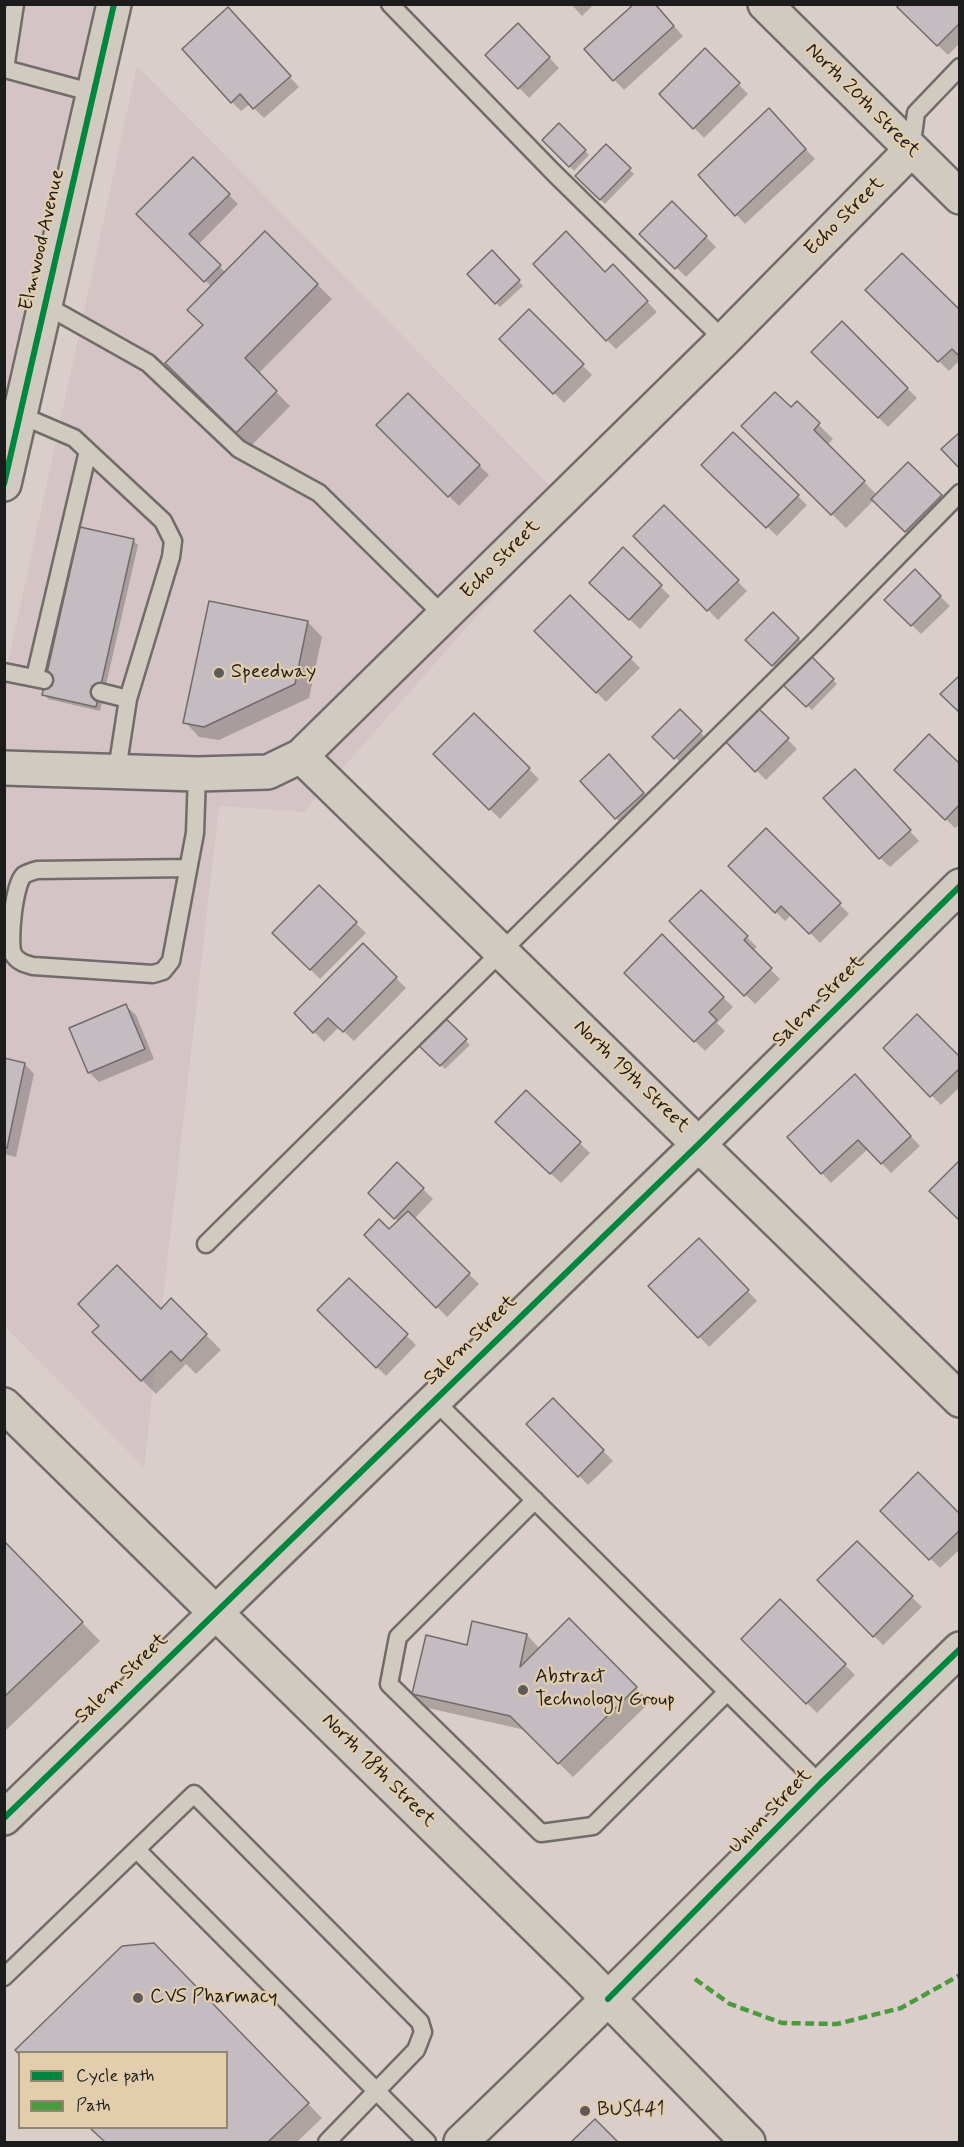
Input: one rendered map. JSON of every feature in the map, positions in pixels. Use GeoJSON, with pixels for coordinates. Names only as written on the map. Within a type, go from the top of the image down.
{"type":"FeatureCollection","features":[{"type":"Feature","properties":{"kind":"main road","name":"Elmwood Avenue"},"geometry":{"type":"LineString","coordinates":[[4,484],[114,4]]}},
{"type":"Feature","properties":{"kind":"main road","name":"North 20th Street"},"geometry":{"type":"LineString","coordinates":[[765,4],[960,197]]}},
{"type":"Feature","properties":{"kind":"main road","name":"Echo Street"},"geometry":{"type":"LineString","coordinates":[[4,768],[197,774],[268,772],[301,756],[724,340],[911,150]]}},
{"type":"Feature","properties":{"kind":"main road","name":"North 19th Street"},"geometry":{"type":"LineString","coordinates":[[301,756],[700,1143],[960,1400]]}},
{"type":"Feature","properties":{"kind":"main road","name":"Salem Street"},"geometry":{"type":"LineString","coordinates":[[4,1818],[700,1143],[960,886]]}},
{"type":"Feature","properties":{"kind":"main road","name":"North 18th Street"},"geometry":{"type":"LineString","coordinates":[[4,1405],[608,1999],[748,2142]]}},
{"type":"Feature","properties":{"kind":"main road","name":"Union Street"},"geometry":{"type":"LineString","coordinates":[[461,2142],[608,1999],[820,1784],[960,1649]]}},
{"type":"Feature","properties":{"kind":"lane"},"geometry":{"type":"LineString","coordinates":[[15,4],[4,70],[94,93]]}},
{"type":"Feature","properties":{"kind":"lane"},"geometry":{"type":"LineString","coordinates":[[390,4],[553,172],[724,340]]}},
{"type":"Feature","properties":{"kind":"lane"},"geometry":{"type":"LineString","coordinates":[[911,150],[916,113],[960,67]]}},
{"type":"Feature","properties":{"kind":"lane"},"geometry":{"type":"LineString","coordinates":[[45,305],[148,363],[239,449],[319,493],[444,616]]}},
{"type":"Feature","properties":{"kind":"lane"},"geometry":{"type":"LineString","coordinates":[[20,415],[74,438],[163,521],[173,541],[171,557],[128,699],[117,770]]}},
{"type":"Feature","properties":{"kind":"lane"},"geometry":{"type":"LineString","coordinates":[[4,672],[40,678],[88,451]]}},
{"type":"Feature","properties":{"kind":"lane"},"geometry":{"type":"LineString","coordinates":[[206,1244],[284,1169],[500,950],[817,639],[960,493]]}},
{"type":"Feature","properties":{"kind":"lane"},"geometry":{"type":"LineString","coordinates":[[100,692],[128,699]]}},
{"type":"Feature","properties":{"kind":"lane"},"geometry":{"type":"LineString","coordinates":[[188,868],[37,870],[23,876],[17,887],[10,941],[14,954],[21,963],[33,966],[153,974],[163,971],[171,961],[195,833],[197,774]]}},
{"type":"Feature","properties":{"kind":"lane"},"geometry":{"type":"LineString","coordinates":[[434,1400],[820,1784]]}},
{"type":"Feature","properties":{"kind":"lane"},"geometry":{"type":"LineString","coordinates":[[535,1500],[398,1637],[389,1684],[541,1833],[593,1826],[727,1692]]}},
{"type":"Feature","properties":{"kind":"lane"},"geometry":{"type":"LineString","coordinates":[[4,1977],[194,1794],[420,2022],[423,2032],[416,2050],[327,2142]]}},
{"type":"Feature","properties":{"kind":"lane"},"geometry":{"type":"LineString","coordinates":[[137,1850],[427,2142]]}},
{"type":"Feature","properties":{"kind":"shaded area"},"geometry":{"type":"Polygon","coordinates":[[[5,5],[114,5],[5,484],[5,5]]]}},
{"type":"Feature","properties":{"kind":"shaded area"},"geometry":{"type":"Polygon","coordinates":[[[137,66],[572,508],[304,812],[219,806],[144,1467],[5,1327],[5,677],[137,66]]]}},
{"type":"Feature","properties":{"kind":"building"},"geometry":{"type":"Polygon","coordinates":[[[634,4],[655,4],[674,26],[613,81],[584,49],[634,4]]]}},
{"type":"Feature","properties":{"kind":"building"},"geometry":{"type":"Polygon","coordinates":[[[899,4],[960,4],[960,23],[937,46],[897,7],[899,4]]]}},
{"type":"Feature","properties":{"kind":"building"},"geometry":{"type":"Polygon","coordinates":[[[228,7],[291,76],[253,109],[240,94],[231,103],[182,49],[228,7]]]}},
{"type":"Feature","properties":{"kind":"building"},"geometry":{"type":"Polygon","coordinates":[[[518,23],[550,57],[518,89],[485,55],[518,23]]]}},
{"type":"Feature","properties":{"kind":"building"},"geometry":{"type":"Polygon","coordinates":[[[705,48],[740,83],[693,129],[659,94],[705,48]]]}},
{"type":"Feature","properties":{"kind":"building"},"geometry":{"type":"Polygon","coordinates":[[[769,108],[806,149],[735,216],[698,175],[769,108]]]}},
{"type":"Feature","properties":{"kind":"building"},"geometry":{"type":"Polygon","coordinates":[[[559,123],[586,150],[569,167],[542,140],[559,123]]]}},
{"type":"Feature","properties":{"kind":"building"},"geometry":{"type":"Polygon","coordinates":[[[606,144],[631,168],[600,200],[575,176],[606,144]]]}},
{"type":"Feature","properties":{"kind":"building"},"geometry":{"type":"Polygon","coordinates":[[[193,157],[230,194],[189,234],[221,265],[204,282],[136,214],[193,157]]]}},
{"type":"Feature","properties":{"kind":"building"},"geometry":{"type":"Polygon","coordinates":[[[672,201],[707,236],[675,269],[639,234],[672,201]]]}},
{"type":"Feature","properties":{"kind":"building"},"geometry":{"type":"Polygon","coordinates":[[[265,231],[318,284],[245,358],[277,391],[236,433],[165,363],[203,325],[187,310],[265,231]]]}},
{"type":"Feature","properties":{"kind":"building"},"geometry":{"type":"Polygon","coordinates":[[[566,231],[605,272],[613,264],[648,301],[606,341],[533,264],[566,231]]]}},
{"type":"Feature","properties":{"kind":"building"},"geometry":{"type":"Polygon","coordinates":[[[492,250],[520,280],[495,304],[467,274],[492,250]]]}},
{"type":"Feature","properties":{"kind":"building"},"geometry":{"type":"Polygon","coordinates":[[[902,253],[960,310],[960,357],[952,349],[938,362],[865,290],[902,253]]]}},
{"type":"Feature","properties":{"kind":"building"},"geometry":{"type":"Polygon","coordinates":[[[529,309],[584,364],[553,394],[499,339],[529,309]]]}},
{"type":"Feature","properties":{"kind":"building"},"geometry":{"type":"Polygon","coordinates":[[[842,321],[908,388],[878,418],[811,352],[842,321]]]}},
{"type":"Feature","properties":{"kind":"building"},"geometry":{"type":"Polygon","coordinates":[[[775,392],[791,407],[797,401],[820,423],[814,430],[865,481],[831,515],[741,426],[775,392]]]}},
{"type":"Feature","properties":{"kind":"building"},"geometry":{"type":"Polygon","coordinates":[[[408,393],[480,465],[448,497],[376,425],[408,393]]]}},
{"type":"Feature","properties":{"kind":"building"},"geometry":{"type":"Polygon","coordinates":[[[733,432],[799,495],[766,528],[701,465],[733,432]]]}},
{"type":"Feature","properties":{"kind":"building"},"geometry":{"type":"Polygon","coordinates":[[[960,432],[960,469],[941,449],[960,432]]]}},
{"type":"Feature","properties":{"kind":"building"},"geometry":{"type":"Polygon","coordinates":[[[908,462],[942,495],[905,532],[871,499],[908,462]]]}},
{"type":"Feature","properties":{"kind":"building"},"geometry":{"type":"Polygon","coordinates":[[[664,505],[739,580],[707,611],[633,536],[664,505]]]}},
{"type":"Feature","properties":{"kind":"building"},"geometry":{"type":"Polygon","coordinates":[[[80,527],[134,539],[96,707],[42,695],[80,527]]]}},
{"type":"Feature","properties":{"kind":"building"},"geometry":{"type":"Polygon","coordinates":[[[623,547],[662,585],[629,620],[589,583],[623,547]]]}},
{"type":"Feature","properties":{"kind":"building"},"geometry":{"type":"Polygon","coordinates":[[[915,569],[941,596],[911,626],[884,600],[915,569]]]}},
{"type":"Feature","properties":{"kind":"building"},"geometry":{"type":"Polygon","coordinates":[[[570,595],[632,657],[596,693],[534,631],[570,595]]]}},
{"type":"Feature","properties":{"kind":"building"},"geometry":{"type":"Polygon","coordinates":[[[209,601],[308,621],[295,684],[204,727],[183,723],[209,601]]]}},
{"type":"Feature","properties":{"kind":"building"},"geometry":{"type":"Polygon","coordinates":[[[773,612],[799,638],[772,666],[745,640],[773,612]]]}},
{"type":"Feature","properties":{"kind":"building"},"geometry":{"type":"Polygon","coordinates":[[[808,653],[834,679],[806,707],[780,682],[808,653]]]}},
{"type":"Feature","properties":{"kind":"building"},"geometry":{"type":"Polygon","coordinates":[[[960,675],[960,713],[940,694],[960,675]]]}},
{"type":"Feature","properties":{"kind":"building"},"geometry":{"type":"Polygon","coordinates":[[[758,708],[789,738],[755,772],[725,741],[758,708]]]}},
{"type":"Feature","properties":{"kind":"building"},"geometry":{"type":"Polygon","coordinates":[[[680,709],[702,731],[674,759],[652,737],[680,709]]]}},
{"type":"Feature","properties":{"kind":"building"},"geometry":{"type":"Polygon","coordinates":[[[474,713],[530,768],[489,810],[433,754],[474,713]]]}},
{"type":"Feature","properties":{"kind":"building"},"geometry":{"type":"Polygon","coordinates":[[[929,734],[960,764],[960,804],[945,820],[894,770],[929,734]]]}},
{"type":"Feature","properties":{"kind":"building"},"geometry":{"type":"Polygon","coordinates":[[[609,754],[644,793],[615,819],[580,781],[609,754]]]}},
{"type":"Feature","properties":{"kind":"building"},"geometry":{"type":"Polygon","coordinates":[[[855,769],[911,830],[879,859],[823,798],[855,769]]]}},
{"type":"Feature","properties":{"kind":"building"},"geometry":{"type":"Polygon","coordinates":[[[766,828],[841,903],[809,934],[781,906],[775,913],[728,866],[766,828]]]}},
{"type":"Feature","properties":{"kind":"building"},"geometry":{"type":"Polygon","coordinates":[[[319,885],[357,922],[310,970],[272,933],[319,885]]]}},
{"type":"Feature","properties":{"kind":"building"},"geometry":{"type":"Polygon","coordinates":[[[701,890],[748,936],[744,940],[772,968],[744,996],[669,921],[701,890]]]}},
{"type":"Feature","properties":{"kind":"building"},"geometry":{"type":"Polygon","coordinates":[[[662,934],[724,997],[709,1012],[717,1020],[694,1042],[624,973],[662,934]]]}},
{"type":"Feature","properties":{"kind":"building"},"geometry":{"type":"Polygon","coordinates":[[[363,943],[397,977],[343,1032],[328,1018],[313,1033],[294,1013],[363,943]]]}},
{"type":"Feature","properties":{"kind":"building"},"geometry":{"type":"Polygon","coordinates":[[[126,1004],[145,1049],[88,1073],[69,1028],[126,1004]]]}},
{"type":"Feature","properties":{"kind":"building"},"geometry":{"type":"Polygon","coordinates":[[[917,1014],[960,1057],[960,1068],[930,1097],[883,1048],[917,1014]]]}},
{"type":"Feature","properties":{"kind":"building"},"geometry":{"type":"Polygon","coordinates":[[[442,1015],[467,1039],[440,1066],[415,1042],[442,1015]]]}},
{"type":"Feature","properties":{"kind":"building"},"geometry":{"type":"Polygon","coordinates":[[[4,1058],[25,1063],[7,1148],[4,1147],[4,1058]]]}},
{"type":"Feature","properties":{"kind":"building"},"geometry":{"type":"Polygon","coordinates":[[[855,1074],[911,1136],[881,1164],[858,1140],[821,1174],[787,1137],[855,1074]]]}},
{"type":"Feature","properties":{"kind":"building"},"geometry":{"type":"Polygon","coordinates":[[[526,1090],[581,1142],[550,1174],[495,1122],[526,1090]]]}},
{"type":"Feature","properties":{"kind":"building"},"geometry":{"type":"Polygon","coordinates":[[[960,1160],[960,1221],[929,1191],[960,1160]]]}},
{"type":"Feature","properties":{"kind":"building"},"geometry":{"type":"Polygon","coordinates":[[[397,1162],[424,1188],[394,1219],[368,1193],[397,1162]]]}},
{"type":"Feature","properties":{"kind":"building"},"geometry":{"type":"Polygon","coordinates":[[[408,1211],[470,1273],[436,1308],[364,1235],[379,1219],[389,1229],[408,1211]]]}},
{"type":"Feature","properties":{"kind":"building"},"geometry":{"type":"Polygon","coordinates":[[[699,1238],[749,1290],[698,1338],[648,1286],[699,1238]]]}},
{"type":"Feature","properties":{"kind":"building"},"geometry":{"type":"Polygon","coordinates":[[[117,1265],[161,1309],[171,1298],[207,1334],[181,1361],[171,1351],[141,1381],[92,1332],[99,1326],[78,1304],[117,1265]]]}},
{"type":"Feature","properties":{"kind":"building"},"geometry":{"type":"Polygon","coordinates":[[[349,1278],[408,1334],[376,1368],[317,1310],[349,1278]]]}},
{"type":"Feature","properties":{"kind":"building"},"geometry":{"type":"Polygon","coordinates":[[[553,1398],[604,1450],[578,1477],[526,1424],[553,1398]]]}},
{"type":"Feature","properties":{"kind":"building"},"geometry":{"type":"Polygon","coordinates":[[[918,1472],[960,1514],[960,1530],[929,1560],[880,1511],[918,1472]]]}},
{"type":"Feature","properties":{"kind":"building"},"geometry":{"type":"Polygon","coordinates":[[[4,1541],[83,1622],[4,1697],[4,1541]]]}},
{"type":"Feature","properties":{"kind":"building"},"geometry":{"type":"Polygon","coordinates":[[[857,1541],[913,1596],[873,1637],[817,1580],[857,1541]]]}},
{"type":"Feature","properties":{"kind":"building"},"geometry":{"type":"Polygon","coordinates":[[[780,1599],[846,1664],[806,1704],[741,1639],[780,1599]]]}},
{"type":"Feature","properties":{"kind":"building","name":"Abstract Technology Group"},"geometry":{"type":"Polygon","coordinates":[[[569,1618],[637,1687],[558,1764],[510,1716],[412,1694],[426,1635],[467,1645],[472,1621],[527,1634],[520,1667],[569,1618]]]}},
{"type":"Feature","properties":{"kind":"building","name":"CVS Pharmacy"},"geometry":{"type":"Polygon","coordinates":[[[154,1943],[309,2103],[268,2142],[105,2142],[91,2129],[228,2129],[228,2051],[18,2051],[18,2053],[15,2050],[122,1946],[154,1943]]]}},
{"type":"Feature","properties":{"kind":"building"},"geometry":{"type":"Polygon","coordinates":[[[595,2119],[618,2142],[571,2142],[595,2119]]]}},
{"type":"Feature","properties":{"kind":"marked path"},"geometry":{"type":"LineString","coordinates":[[695,1979],[730,2004],[782,2023],[837,2024],[901,2008],[960,1975]]}},
{"type":"Feature","properties":{"kind":"cycle path"},"geometry":{"type":"LineString","coordinates":[[4,484],[114,4]]}},
{"type":"Feature","properties":{"kind":"cycle path"},"geometry":{"type":"LineString","coordinates":[[4,1818],[700,1143],[960,886]]}},
{"type":"Feature","properties":{"kind":"cycle path"},"geometry":{"type":"LineString","coordinates":[[608,1999],[820,1784],[960,1649]]}},
{"type":"Feature","properties":{"kind":"place","name":"Speedway"},"geometry":{"type":"Point","coordinates":[219,673]}},
{"type":"Feature","properties":{"kind":"place","name":"Abstract Technology Group"},"geometry":{"type":"Point","coordinates":[523,1690]}},
{"type":"Feature","properties":{"kind":"place","name":"CVS Pharmacy"},"geometry":{"type":"Point","coordinates":[138,1998]}},
{"type":"Feature","properties":{"kind":"place","name":"BUS441"},"geometry":{"type":"Point","coordinates":[585,2111]}}]}
